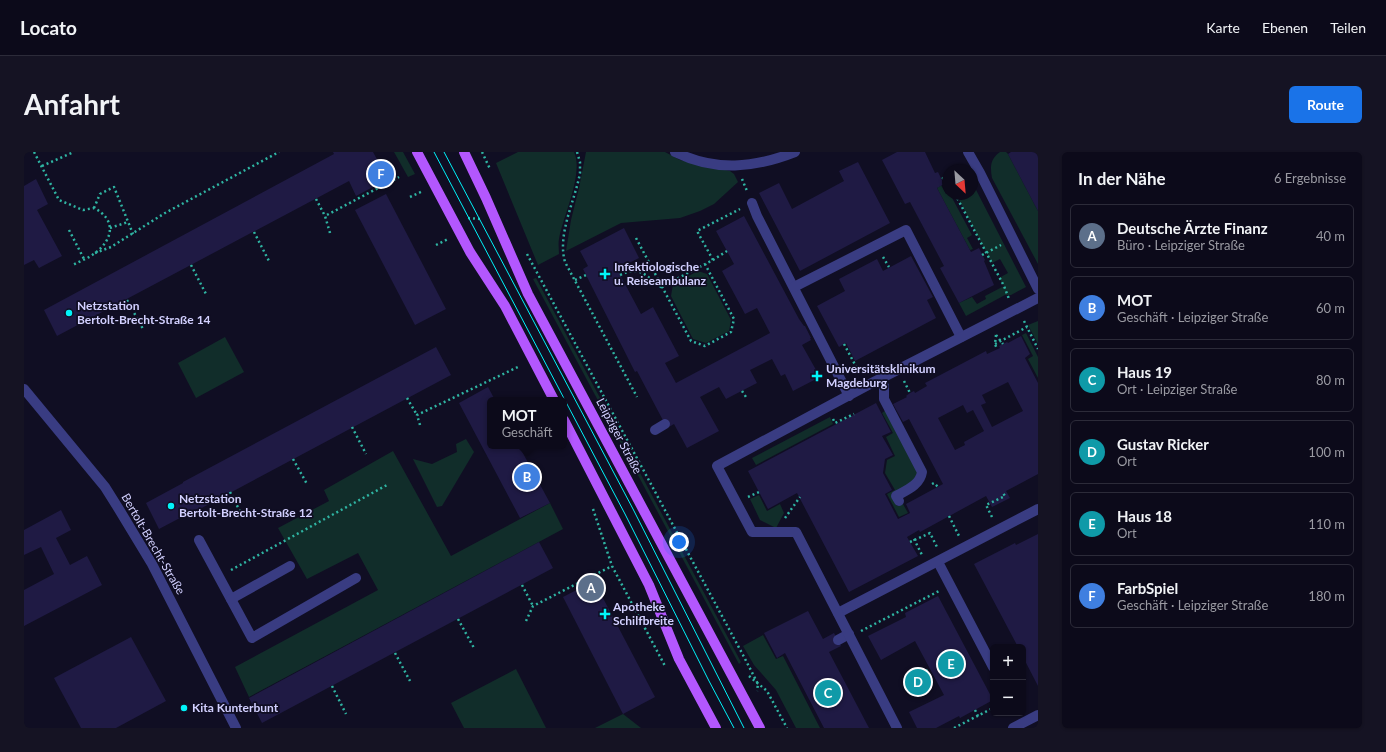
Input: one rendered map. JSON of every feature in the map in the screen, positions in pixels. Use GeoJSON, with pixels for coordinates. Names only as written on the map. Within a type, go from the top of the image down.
{"type":"FeatureCollection","features":[{"type":"Feature","properties":{"kind":"main road"},"geometry":{"type":"LineString","coordinates":[[416,152],[470,252],[505,306],[552,397]]}},
{"type":"Feature","properties":{"kind":"main road","name":"Leipziger Straße"},"geometry":{"type":"LineString","coordinates":[[464,152],[528,294],[760,728]]}},
{"type":"Feature","properties":{"kind":"main road"},"geometry":{"type":"LineString","coordinates":[[567,426],[649,585],[679,659],[716,728]]}},
{"type":"Feature","properties":{"kind":"street"},"geometry":{"type":"LineString","coordinates":[[675,152],[709,163],[736,166],[775,160],[795,152]]}},
{"type":"Feature","properties":{"kind":"street"},"geometry":{"type":"LineString","coordinates":[[968,152],[1038,289]]}},
{"type":"Feature","properties":{"kind":"street"},"geometry":{"type":"LineString","coordinates":[[752,203],[757,216],[849,396]]}},
{"type":"Feature","properties":{"kind":"street"},"geometry":{"type":"LineString","coordinates":[[794,287],[906,230],[961,338]]}},
{"type":"Feature","properties":{"kind":"street"},"geometry":{"type":"LineString","coordinates":[[898,728],[854,633],[838,613],[796,532],[752,532],[717,466],[1038,298]]}},
{"type":"Feature","properties":{"kind":"street"},"geometry":{"type":"LineString","coordinates":[[884,386],[884,399],[922,472],[921,478],[914,486],[896,496],[899,501]]}},
{"type":"Feature","properties":{"kind":"street","name":"Bertolt-Brecht-Straße"},"geometry":{"type":"LineString","coordinates":[[24,389],[105,487],[152,564],[236,728]]}},
{"type":"Feature","properties":{"kind":"street"},"geometry":{"type":"LineString","coordinates":[[655,430],[665,424]]}},
{"type":"Feature","properties":{"kind":"street"},"geometry":{"type":"LineString","coordinates":[[838,613],[1038,510]]}},
{"type":"Feature","properties":{"kind":"street"},"geometry":{"type":"LineString","coordinates":[[199,540],[252,638],[356,578]]}},
{"type":"Feature","properties":{"kind":"street"},"geometry":{"type":"LineString","coordinates":[[938,562],[990,661]]}},
{"type":"Feature","properties":{"kind":"street"},"geometry":{"type":"LineString","coordinates":[[231,598],[290,566]]}},
{"type":"Feature","properties":{"kind":"street"},"geometry":{"type":"LineString","coordinates":[[838,640],[854,633]]}},
{"type":"Feature","properties":{"kind":"street"},"geometry":{"type":"LineString","coordinates":[[1013,728],[1038,715]]}},
{"type":"Feature","properties":{"kind":"path"},"geometry":{"type":"LineString","coordinates":[[34,152],[59,200],[83,210],[94,208],[104,214],[110,228],[108,238],[95,253]]}},
{"type":"Feature","properties":{"kind":"path"},"geometry":{"type":"LineString","coordinates":[[42,166],[74,152]]}},
{"type":"Feature","properties":{"kind":"path"},"geometry":{"type":"LineString","coordinates":[[73,265],[110,247],[166,213],[279,152]]}},
{"type":"Feature","properties":{"kind":"path"},"geometry":{"type":"LineString","coordinates":[[577,152],[580,162],[580,173],[562,245],[565,262],[637,397]]}},
{"type":"Feature","properties":{"kind":"path"},"geometry":{"type":"LineString","coordinates":[[325,216],[399,177]]}},
{"type":"Feature","properties":{"kind":"path"},"geometry":{"type":"LineString","coordinates":[[741,178],[748,192]]}},
{"type":"Feature","properties":{"kind":"path"},"geometry":{"type":"LineString","coordinates":[[94,208],[100,194],[114,187],[133,234]]}},
{"type":"Feature","properties":{"kind":"path"},"geometry":{"type":"LineString","coordinates":[[410,197],[424,191]]}},
{"type":"Feature","properties":{"kind":"path"},"geometry":{"type":"LineString","coordinates":[[316,199],[325,216],[330,233]]}},
{"type":"Feature","properties":{"kind":"path"},"geometry":{"type":"LineString","coordinates":[[958,200],[986,253]]}},
{"type":"Feature","properties":{"kind":"path"},"geometry":{"type":"LineString","coordinates":[[713,260],[697,231],[752,203]]}},
{"type":"Feature","properties":{"kind":"path"},"geometry":{"type":"LineString","coordinates":[[110,228],[128,222]]}},
{"type":"Feature","properties":{"kind":"path"},"geometry":{"type":"LineString","coordinates":[[69,230],[84,259]]}},
{"type":"Feature","properties":{"kind":"path"},"geometry":{"type":"LineString","coordinates":[[254,232],[270,263]]}},
{"type":"Feature","properties":{"kind":"path"},"geometry":{"type":"LineString","coordinates":[[636,238],[690,341],[705,346],[731,332],[734,319],[705,264]]}},
{"type":"Feature","properties":{"kind":"path"},"geometry":{"type":"LineString","coordinates":[[982,255],[1013,239]]}},
{"type":"Feature","properties":{"kind":"path"},"geometry":{"type":"LineString","coordinates":[[661,287],[727,251]]}},
{"type":"Feature","properties":{"kind":"path","name":"Leipziger Straße"},"geometry":{"type":"LineString","coordinates":[[526,252],[758,684],[767,691],[787,728]]}},
{"type":"Feature","properties":{"kind":"path"},"geometry":{"type":"LineString","coordinates":[[886,262],[889,267]]}},
{"type":"Feature","properties":{"kind":"path"},"geometry":{"type":"LineString","coordinates":[[191,266],[207,296]]}},
{"type":"Feature","properties":{"kind":"path"},"geometry":{"type":"LineString","coordinates":[[620,275],[628,271],[638,271],[644,273],[661,287]]}},
{"type":"Feature","properties":{"kind":"path"},"geometry":{"type":"LineString","coordinates":[[575,280],[586,275]]}},
{"type":"Feature","properties":{"kind":"path"},"geometry":{"type":"LineString","coordinates":[[127,300],[143,329]]}},
{"type":"Feature","properties":{"kind":"path"},"geometry":{"type":"LineString","coordinates":[[995,344],[1027,327]]}},
{"type":"Feature","properties":{"kind":"path"},"geometry":{"type":"LineString","coordinates":[[997,349],[995,344],[996,335],[1003,344]]}},
{"type":"Feature","properties":{"kind":"path"},"geometry":{"type":"LineString","coordinates":[[844,344],[861,377]]}},
{"type":"Feature","properties":{"kind":"path"},"geometry":{"type":"LineString","coordinates":[[417,415],[520,366]]}},
{"type":"Feature","properties":{"kind":"path"},"geometry":{"type":"LineString","coordinates":[[901,377],[910,393]]}},
{"type":"Feature","properties":{"kind":"path"},"geometry":{"type":"LineString","coordinates":[[742,391],[746,397]]}},
{"type":"Feature","properties":{"kind":"path"},"geometry":{"type":"LineString","coordinates":[[407,398],[417,415],[420,425]]}},
{"type":"Feature","properties":{"kind":"path"},"geometry":{"type":"LineString","coordinates":[[835,423],[854,414]]}},
{"type":"Feature","properties":{"kind":"path"},"geometry":{"type":"LineString","coordinates":[[352,427],[366,454]]}},
{"type":"Feature","properties":{"kind":"path"},"geometry":{"type":"LineString","coordinates":[[293,459],[307,484]]}},
{"type":"Feature","properties":{"kind":"path"},"geometry":{"type":"LineString","coordinates":[[934,483],[938,487]]}},
{"type":"Feature","properties":{"kind":"path"},"geometry":{"type":"LineString","coordinates":[[219,577],[387,485]]}},
{"type":"Feature","properties":{"kind":"path"},"geometry":{"type":"LineString","coordinates":[[230,492],[243,517]]}},
{"type":"Feature","properties":{"kind":"path"},"geometry":{"type":"LineString","coordinates":[[748,498],[758,492]]}},
{"type":"Feature","properties":{"kind":"path"},"geometry":{"type":"LineString","coordinates":[[993,519],[986,505],[1004,496],[1003,493]]}},
{"type":"Feature","properties":{"kind":"path"},"geometry":{"type":"LineString","coordinates":[[775,532],[800,497]]}},
{"type":"Feature","properties":{"kind":"path"},"geometry":{"type":"LineString","coordinates":[[591,504],[612,566],[668,671]]}},
{"type":"Feature","properties":{"kind":"path"},"geometry":{"type":"LineString","coordinates":[[949,516],[960,536]]}},
{"type":"Feature","properties":{"kind":"path"},"geometry":{"type":"LineString","coordinates":[[910,542],[930,533],[938,548]]}},
{"type":"Feature","properties":{"kind":"path"},"geometry":{"type":"LineString","coordinates":[[914,540],[923,556]]}},
{"type":"Feature","properties":{"kind":"path"},"geometry":{"type":"LineString","coordinates":[[526,621],[533,606],[612,566]]}},
{"type":"Feature","properties":{"kind":"path"},"geometry":{"type":"LineString","coordinates":[[522,585],[533,606]]}},
{"type":"Feature","properties":{"kind":"path"},"geometry":{"type":"LineString","coordinates":[[854,633],[942,589]]}},
{"type":"Feature","properties":{"kind":"path"},"geometry":{"type":"LineString","coordinates":[[918,602],[919,606]]}},
{"type":"Feature","properties":{"kind":"path"},"geometry":{"type":"LineString","coordinates":[[458,619],[474,648]]}},
{"type":"Feature","properties":{"kind":"path"},"geometry":{"type":"LineString","coordinates":[[395,653],[410,681]]}},
{"type":"Feature","properties":{"kind":"path"},"geometry":{"type":"LineString","coordinates":[[908,680],[930,669]]}},
{"type":"Feature","properties":{"kind":"path"},"geometry":{"type":"LineString","coordinates":[[756,691],[758,684]]}},
{"type":"Feature","properties":{"kind":"path"},"geometry":{"type":"LineString","coordinates":[[332,686],[346,714]]}},
{"type":"Feature","properties":{"kind":"path"},"geometry":{"type":"LineString","coordinates":[[975,710],[978,716]]}},
{"type":"Feature","properties":{"kind":"path"},"geometry":{"type":"LineString","coordinates":[[954,728],[990,710]]}},
{"type":"Feature","properties":{"kind":"green space"},"geometry":{"type":"Polygon","coordinates":[[[394,152],[403,152],[415,174],[408,177],[394,152]]]}},
{"type":"Feature","properties":{"kind":"green space"},"geometry":{"type":"Polygon","coordinates":[[[518,152],[574,152],[576,161],[575,183],[561,230],[559,239],[559,254],[538,265],[496,163],[518,152]]]}},
{"type":"Feature","properties":{"kind":"green space"},"geometry":{"type":"Polygon","coordinates":[[[586,152],[665,152],[680,160],[730,171],[734,174],[738,182],[714,204],[700,211],[680,218],[621,223],[566,251],[571,220],[586,152]]]}},
{"type":"Feature","properties":{"kind":"green space"},"geometry":{"type":"Polygon","coordinates":[[[1000,152],[1006,152],[1008,154],[1038,211],[1038,264],[992,178],[991,170],[993,160],[994,157],[1000,152]]]}},
{"type":"Feature","properties":{"kind":"green space"},"geometry":{"type":"Polygon","coordinates":[[[941,185],[942,197],[937,188],[941,185]]]}},
{"type":"Feature","properties":{"kind":"green space"},"geometry":{"type":"Polygon","coordinates":[[[978,194],[1026,287],[1011,295],[1005,295],[966,316],[959,303],[972,297],[977,304],[986,299],[985,296],[1004,286],[999,278],[1008,273],[1000,259],[992,263],[959,200],[978,200],[978,194]]]}},
{"type":"Feature","properties":{"kind":"green space"},"geometry":{"type":"Polygon","coordinates":[[[943,200],[953,200],[972,235],[967,238],[973,249],[970,250],[943,200]]]}},
{"type":"Feature","properties":{"kind":"green space"},"geometry":{"type":"Polygon","coordinates":[[[698,271],[707,274],[731,320],[729,331],[706,343],[693,339],[671,296],[673,284],[698,271]]]}},
{"type":"Feature","properties":{"kind":"green space"},"geometry":{"type":"Polygon","coordinates":[[[536,278],[741,662],[739,664],[533,279],[536,278]]]}},
{"type":"Feature","properties":{"kind":"green space"},"geometry":{"type":"Polygon","coordinates":[[[1038,321],[1038,344],[1028,325],[1038,321]]]}},
{"type":"Feature","properties":{"kind":"green space"},"geometry":{"type":"Polygon","coordinates":[[[1026,333],[1038,357],[1038,378],[1028,359],[1033,356],[1022,335],[1026,333]]]}},
{"type":"Feature","properties":{"kind":"green space"},"geometry":{"type":"Polygon","coordinates":[[[225,337],[244,372],[196,398],[178,363],[225,337]]]}},
{"type":"Feature","properties":{"kind":"green space"},"geometry":{"type":"Polygon","coordinates":[[[886,410],[918,471],[913,483],[891,494],[897,506],[903,504],[908,513],[899,517],[887,494],[895,490],[885,473],[887,460],[895,456],[886,437],[893,433],[882,413],[886,410]]]}},
{"type":"Feature","properties":{"kind":"green space"},"geometry":{"type":"Polygon","coordinates":[[[830,417],[833,424],[756,465],[752,458],[830,417]]]}},
{"type":"Feature","properties":{"kind":"green space"},"geometry":{"type":"Polygon","coordinates":[[[466,439],[474,452],[442,506],[437,507],[413,459],[432,464],[457,452],[456,444],[466,439]]]}},
{"type":"Feature","properties":{"kind":"green space"},"geometry":{"type":"Polygon","coordinates":[[[393,451],[451,556],[550,503],[563,529],[249,697],[235,667],[378,590],[358,553],[307,579],[278,528],[329,501],[324,490],[393,451]]]}},
{"type":"Feature","properties":{"kind":"green space"},"geometry":{"type":"Polygon","coordinates":[[[759,495],[767,511],[780,504],[784,513],[776,528],[760,520],[750,499],[759,495]]]}},
{"type":"Feature","properties":{"kind":"green space"},"geometry":{"type":"Polygon","coordinates":[[[763,635],[776,659],[783,656],[820,728],[796,728],[776,690],[754,665],[743,646],[763,635]]]}},
{"type":"Feature","properties":{"kind":"green space"},"geometry":{"type":"Polygon","coordinates":[[[516,669],[546,728],[464,728],[451,703],[516,669]]]}},
{"type":"Feature","properties":{"kind":"green space"},"geometry":{"type":"Polygon","coordinates":[[[623,714],[641,728],[595,728],[623,714]]]}},
{"type":"Feature","properties":{"kind":"building"},"geometry":{"type":"Polygon","coordinates":[[[333,152],[373,152],[388,179],[356,196],[349,181],[57,336],[44,310],[334,154],[333,152]]]}},
{"type":"Feature","properties":{"kind":"building"},"geometry":{"type":"Polygon","coordinates":[[[897,152],[925,152],[935,173],[938,172],[942,180],[942,185],[937,188],[942,200],[943,200],[971,252],[979,248],[994,285],[959,303],[940,268],[944,266],[910,202],[905,204],[882,160],[897,152]]]}},
{"type":"Feature","properties":{"kind":"building"},"geometry":{"type":"Polygon","coordinates":[[[1011,152],[1038,152],[1038,211],[1008,154],[1011,152]]]}},
{"type":"Feature","properties":{"kind":"building"},"geometry":{"type":"Polygon","coordinates":[[[858,162],[890,223],[800,271],[759,193],[779,183],[792,209],[844,181],[839,171],[858,162]]]}},
{"type":"Feature","properties":{"kind":"building"},"geometry":{"type":"Polygon","coordinates":[[[36,179],[48,204],[37,210],[62,256],[39,268],[34,260],[24,265],[24,186],[36,179]]]}},
{"type":"Feature","properties":{"kind":"building"},"geometry":{"type":"Polygon","coordinates":[[[386,194],[446,309],[415,325],[355,210],[386,194]]]}},
{"type":"Feature","properties":{"kind":"building"},"geometry":{"type":"Polygon","coordinates":[[[744,216],[799,319],[805,326],[811,338],[811,340],[802,345],[820,377],[793,391],[785,374],[781,376],[772,359],[750,370],[757,383],[726,399],[719,387],[700,397],[719,431],[687,448],[674,424],[667,428],[637,371],[635,372],[583,269],[588,266],[580,251],[624,228],[639,258],[617,269],[641,314],[653,307],[679,356],[665,363],[676,383],[770,333],[757,308],[745,314],[722,271],[734,264],[716,231],[744,216]]]}},
{"type":"Feature","properties":{"kind":"building"},"geometry":{"type":"Polygon","coordinates":[[[911,256],[933,297],[927,300],[936,318],[855,361],[846,343],[839,347],[817,306],[845,291],[839,279],[877,259],[883,271],[911,256]]]}},
{"type":"Feature","properties":{"kind":"building"},"geometry":{"type":"Polygon","coordinates":[[[1021,336],[1030,354],[1025,358],[1038,383],[1038,474],[1006,491],[1010,498],[992,507],[986,496],[920,532],[919,530],[907,537],[918,556],[849,592],[797,493],[768,509],[748,471],[876,403],[891,432],[882,436],[893,455],[885,459],[883,473],[892,490],[885,494],[898,519],[910,513],[906,504],[943,484],[909,419],[903,422],[893,404],[907,397],[906,396],[910,393],[914,391],[915,393],[927,386],[925,383],[986,351],[987,354],[1000,348],[999,346],[1007,342],[1008,343],[1021,336]],[[1008,382],[982,395],[986,403],[981,405],[992,427],[1023,411],[1008,382]],[[963,405],[938,418],[955,450],[965,445],[964,442],[984,431],[973,410],[967,413],[963,405]]]}},
{"type":"Feature","properties":{"kind":"building"},"geometry":{"type":"Polygon","coordinates":[[[436,347],[451,375],[198,510],[197,509],[159,529],[146,503],[436,347]]]}},
{"type":"Feature","properties":{"kind":"building"},"geometry":{"type":"Polygon","coordinates":[[[488,387],[493,397],[487,397],[487,449],[521,449],[550,503],[520,518],[459,403],[488,387]]]}},
{"type":"Feature","properties":{"kind":"building"},"geometry":{"type":"Polygon","coordinates":[[[61,510],[71,530],[56,538],[70,565],[87,556],[102,585],[24,626],[24,590],[54,574],[41,547],[24,555],[24,530],[61,510]]]}},
{"type":"Feature","properties":{"kind":"building"},"geometry":{"type":"Polygon","coordinates":[[[1038,534],[1038,686],[1026,663],[1026,644],[1016,644],[974,564],[1015,543],[1016,545],[1038,534]]]}},
{"type":"Feature","properties":{"kind":"building"},"geometry":{"type":"Polygon","coordinates":[[[539,542],[553,568],[262,723],[249,698],[539,542]]]}},
{"type":"Feature","properties":{"kind":"building"},"geometry":{"type":"Polygon","coordinates":[[[594,581],[655,697],[623,714],[563,597],[594,581]]]}},
{"type":"Feature","properties":{"kind":"building"},"geometry":{"type":"Polygon","coordinates":[[[938,596],[990,694],[990,702],[960,718],[959,716],[936,728],[917,728],[909,712],[944,695],[915,641],[881,660],[868,636],[906,617],[905,613],[938,596]]]}},
{"type":"Feature","properties":{"kind":"building"},"geometry":{"type":"Polygon","coordinates":[[[808,611],[823,639],[834,633],[841,646],[829,652],[869,728],[824,728],[785,653],[777,658],[764,633],[808,611]]]}},
{"type":"Feature","properties":{"kind":"building"},"geometry":{"type":"Polygon","coordinates":[[[131,637],[166,701],[116,728],[81,728],[54,678],[131,637]]]}},
{"type":"Feature","properties":{"kind":"tram line"},"geometry":{"type":"LineString","coordinates":[[434,152],[563,397]]}},
{"type":"Feature","properties":{"kind":"tram line"},"geometry":{"type":"LineString","coordinates":[[444,152],[633,509],[744,728]]}},
{"type":"Feature","properties":{"kind":"tram line"},"geometry":{"type":"LineString","coordinates":[[567,404],[734,728]]}},
{"type":"Feature","properties":{"kind":"place","name":"FarbSpiel"},"geometry":{"type":"Point","coordinates":[381,174]}},
{"type":"Feature","properties":{"kind":"place","name":"Infektiologische u. Reiseambulanz"},"geometry":{"type":"Point","coordinates":[605,274]}},
{"type":"Feature","properties":{"kind":"place","name":"Netzstation Bertolt-Brecht-Straße 14"},"geometry":{"type":"Point","coordinates":[69,313]}},
{"type":"Feature","properties":{"kind":"place","name":"Universitätsklinikum Magdeburg"},"geometry":{"type":"Point","coordinates":[817,376]}},
{"type":"Feature","properties":{"kind":"place","name":"MOT"},"geometry":{"type":"Point","coordinates":[527,477]}},
{"type":"Feature","properties":{"kind":"place","name":"Netzstation Bertolt-Brecht-Straße 12"},"geometry":{"type":"Point","coordinates":[171,506]}},
{"type":"Feature","properties":{"kind":"place","name":"Deutsche Ärzte Finanz"},"geometry":{"type":"Point","coordinates":[591,588]}},
{"type":"Feature","properties":{"kind":"place","name":"Apotheke Schilfbreite"},"geometry":{"type":"Point","coordinates":[605,614]}},
{"type":"Feature","properties":{"kind":"place","name":"Haus 18"},"geometry":{"type":"Point","coordinates":[951,664]}},
{"type":"Feature","properties":{"kind":"place","name":"Gustav Ricker"},"geometry":{"type":"Point","coordinates":[918,682]}},
{"type":"Feature","properties":{"kind":"place","name":"Haus 19"},"geometry":{"type":"Point","coordinates":[828,693]}},
{"type":"Feature","properties":{"kind":"place","name":"Kita Kunterbunt"},"geometry":{"type":"Point","coordinates":[184,708]}}]}
